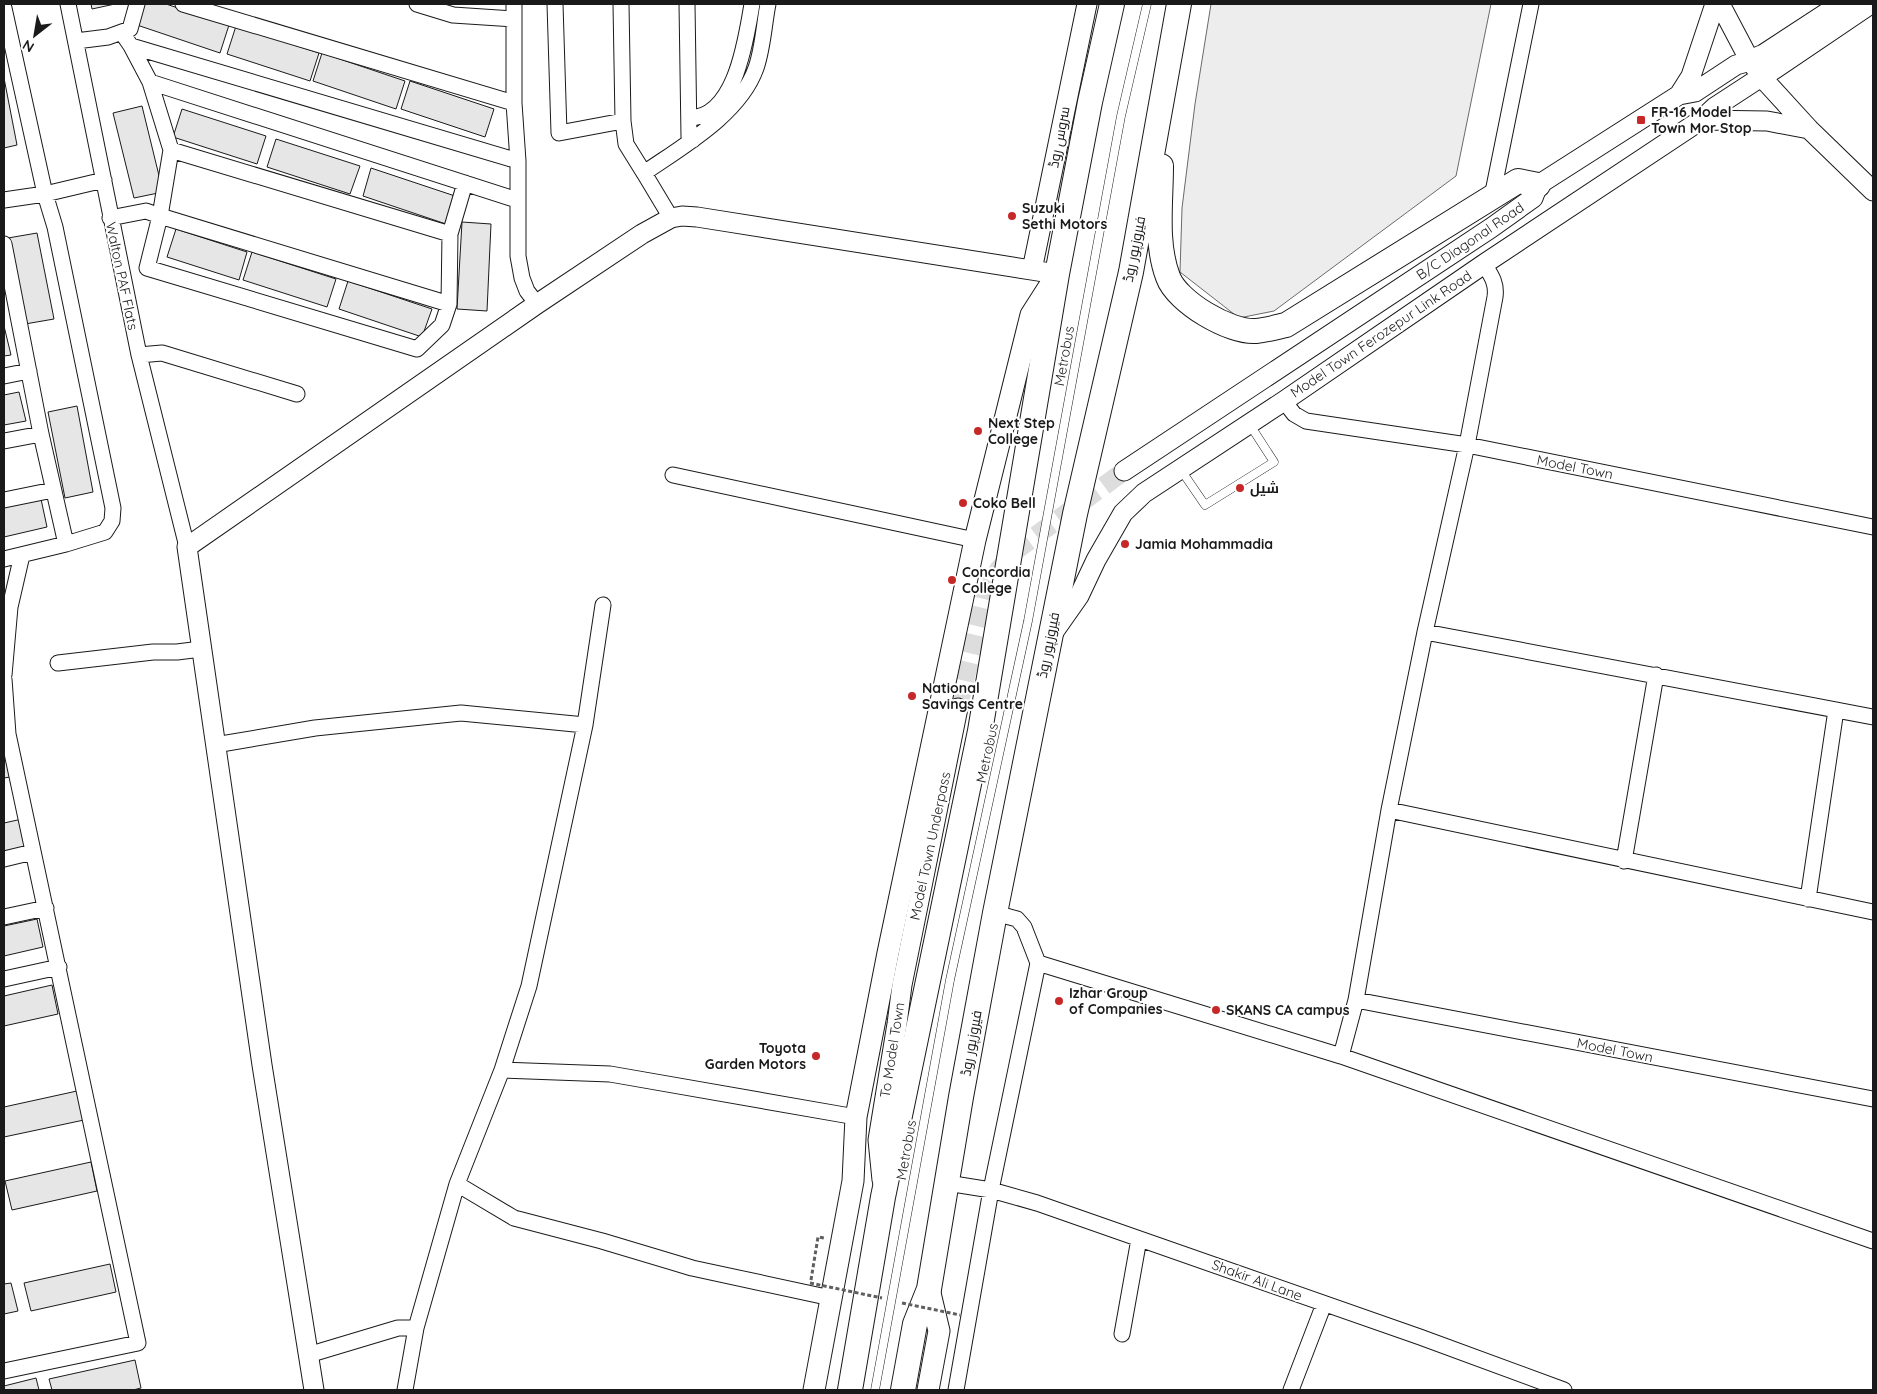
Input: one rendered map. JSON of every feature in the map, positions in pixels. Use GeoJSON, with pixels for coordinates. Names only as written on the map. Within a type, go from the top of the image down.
{"type":"FeatureCollection","features":[{"type":"Feature","properties":{"kind":"main road"},"geometry":{"type":"LineString","coordinates":[[851,1386],[883,1197],[980,731],[1058,274],[1090,102],[1112,4]]}},
{"type":"Feature","properties":{"kind":"main road","name":"فیروزپور روڈ"},"geometry":{"type":"LineString","coordinates":[[903,1390],[915,1324],[929,1289],[995,913],[1075,514],[1130,272],[1179,4]]}},
{"type":"Feature","properties":{"kind":"main road","name":"B/C Diagonal Road"},"geometry":{"type":"LineString","coordinates":[[1756,69],[1758,59],[1842,4]]}},
{"type":"Feature","properties":{"kind":"main road","name":"B/C Diagonal Road"},"geometry":{"type":"LineString","coordinates":[[1756,69],[1869,4]]}},
{"type":"Feature","properties":{"kind":"main road"},"geometry":{"type":"LineString","coordinates":[[1161,102],[1161,244],[1169,279],[1183,297],[1204,313],[1226,325],[1255,331],[1286,325],[1518,181],[1538,185]]}},
{"type":"Feature","properties":{"kind":"main road"},"geometry":{"type":"LineString","coordinates":[[814,1390],[853,1181],[856,1117],[890,944],[975,540],[1031,315],[1058,274]]}},
{"type":"Feature","properties":{"kind":"main road","name":"فیروزپور روڈ"},"geometry":{"type":"LineString","coordinates":[[928,1390],[938,1331],[929,1289]]}},
{"type":"Feature","properties":{"kind":"street","name":"Walton PAF Flats"},"geometry":{"type":"LineString","coordinates":[[68,4],[139,355],[188,547]]}},
{"type":"Feature","properties":{"kind":"street"},"geometry":{"type":"LineString","coordinates":[[137,4],[127,39],[150,82],[170,150],[160,216],[148,268],[417,349],[442,325],[449,304],[450,234],[465,183]]}},
{"type":"Feature","properties":{"kind":"street"},"geometry":{"type":"LineString","coordinates":[[183,4],[514,103]]}},
{"type":"Feature","properties":{"kind":"street"},"geometry":{"type":"LineString","coordinates":[[417,4],[514,19]]}},
{"type":"Feature","properties":{"kind":"street"},"geometry":{"type":"LineString","coordinates":[[514,4],[514,103],[518,161],[518,256],[522,278],[527,291],[537,304]]}},
{"type":"Feature","properties":{"kind":"street"},"geometry":{"type":"LineString","coordinates":[[555,4],[559,133],[623,120]]}},
{"type":"Feature","properties":{"kind":"street"},"geometry":{"type":"LineString","coordinates":[[621,4],[623,120],[626,144],[671,218]]}},
{"type":"Feature","properties":{"kind":"street"},"geometry":{"type":"LineString","coordinates":[[687,4],[689,137],[693,140]]}},
{"type":"Feature","properties":{"kind":"street"},"geometry":{"type":"LineString","coordinates":[[689,118],[699,118],[705,115],[717,106],[727,92],[740,62],[752,4]]}},
{"type":"Feature","properties":{"kind":"street"},"geometry":{"type":"LineString","coordinates":[[644,172],[693,140],[717,120],[748,86],[757,67],[768,4]]}},
{"type":"Feature","properties":{"kind":"street","name":"سروس روڈ"},"geometry":{"type":"LineString","coordinates":[[1032,270],[1087,4]]}},
{"type":"Feature","properties":{"kind":"street"},"geometry":{"type":"LineString","coordinates":[[1492,197],[1532,4]]}},
{"type":"Feature","properties":{"kind":"street"},"geometry":{"type":"LineString","coordinates":[[1679,95],[1691,76],[1715,4]]}},
{"type":"Feature","properties":{"kind":"street"},"geometry":{"type":"LineString","coordinates":[[1720,4],[1756,69],[1809,129],[1873,191]]}},
{"type":"Feature","properties":{"kind":"street"},"geometry":{"type":"LineString","coordinates":[[4,8],[45,194],[55,228],[113,508],[112,521],[105,532],[4,560]]}},
{"type":"Feature","properties":{"kind":"street"},"geometry":{"type":"LineString","coordinates":[[76,41],[127,39],[518,161]]}},
{"type":"Feature","properties":{"kind":"street","name":"B/C Diagonal Road"},"geometry":{"type":"LineString","coordinates":[[1124,471],[1491,228],[1533,198],[1538,185],[1679,95],[1694,92],[1736,65],[1756,69]]}},
{"type":"Feature","properties":{"kind":"street","name":"Model Town Ferozepur Link Road"},"geometry":{"type":"LineString","coordinates":[[1050,638],[1079,596],[1096,560],[1123,513],[1144,493],[1701,120],[1756,69]]}},
{"type":"Feature","properties":{"kind":"street"},"geometry":{"type":"LineString","coordinates":[[150,82],[517,200]]}},
{"type":"Feature","properties":{"kind":"street"},"geometry":{"type":"LineString","coordinates":[[1701,120],[1767,121],[1809,129]]}},
{"type":"Feature","properties":{"kind":"street"},"geometry":{"type":"LineString","coordinates":[[170,150],[450,234]]}},
{"type":"Feature","properties":{"kind":"street"},"geometry":{"type":"LineString","coordinates":[[4,200],[45,194],[104,180]]}},
{"type":"Feature","properties":{"kind":"street"},"geometry":{"type":"LineString","coordinates":[[110,218],[146,211],[449,304]]}},
{"type":"Feature","properties":{"kind":"street"},"geometry":{"type":"LineString","coordinates":[[314,1390],[262,1065],[188,547],[537,304],[642,234],[671,218],[682,216],[697,217],[1058,274]]}},
{"type":"Feature","properties":{"kind":"street"},"geometry":{"type":"LineString","coordinates":[[5,253],[10,313],[29,371],[66,544]]}},
{"type":"Feature","properties":{"kind":"street"},"geometry":{"type":"LineString","coordinates":[[1341,1056],[1356,1000],[1389,810],[1425,632],[1467,445],[1495,297],[1496,288],[1494,280],[1484,264]]}},
{"type":"Feature","properties":{"kind":"street"},"geometry":{"type":"LineString","coordinates":[[139,355],[162,352],[297,394]]}},
{"type":"Feature","properties":{"kind":"street"},"geometry":{"type":"LineString","coordinates":[[4,376],[29,371]]}},
{"type":"Feature","properties":{"kind":"street","name":"Model Town"},"geometry":{"type":"LineString","coordinates":[[1284,401],[1294,414],[1306,421],[1467,445],[1873,527]]}},
{"type":"Feature","properties":{"kind":"street"},"geometry":{"type":"LineString","coordinates":[[4,441],[42,434]]}},
{"type":"Feature","properties":{"kind":"street"},"geometry":{"type":"LineString","coordinates":[[673,475],[975,540]]}},
{"type":"Feature","properties":{"kind":"street"},"geometry":{"type":"LineString","coordinates":[[4,500],[53,490]]}},
{"type":"Feature","properties":{"kind":"street"},"geometry":{"type":"LineString","coordinates":[[4,675],[10,607],[22,555]]}},
{"type":"Feature","properties":{"kind":"street"},"geometry":{"type":"LineString","coordinates":[[405,1390],[416,1328],[458,1184],[502,1070],[529,986],[585,725],[603,605]]}},
{"type":"Feature","properties":{"kind":"street"},"geometry":{"type":"LineString","coordinates":[[1425,632],[1873,717]]}},
{"type":"Feature","properties":{"kind":"street"},"geometry":{"type":"LineString","coordinates":[[58,663],[153,652],[202,649]]}},
{"type":"Feature","properties":{"kind":"street"},"geometry":{"type":"LineString","coordinates":[[1624,861],[1656,675]]}},
{"type":"Feature","properties":{"kind":"street"},"geometry":{"type":"LineString","coordinates":[[4,679],[6,734],[59,967],[138,1343],[4,1372]]}},
{"type":"Feature","properties":{"kind":"street","name":"Model Town Underpass"},"geometry":{"type":"LineString","coordinates":[[902,985],[958,708]]}},
{"type":"Feature","properties":{"kind":"street"},"geometry":{"type":"LineString","coordinates":[[1808,899],[1836,710]]}},
{"type":"Feature","properties":{"kind":"street"},"geometry":{"type":"LineString","coordinates":[[215,745],[315,728],[461,713],[585,725]]}},
{"type":"Feature","properties":{"kind":"street"},"geometry":{"type":"LineString","coordinates":[[1389,810],[1873,912]]}},
{"type":"Feature","properties":{"kind":"street"},"geometry":{"type":"LineString","coordinates":[[4,858],[33,852]]}},
{"type":"Feature","properties":{"kind":"street"},"geometry":{"type":"LineString","coordinates":[[4,917],[46,908]]}},
{"type":"Feature","properties":{"kind":"street"},"geometry":{"type":"LineString","coordinates":[[956,1390],[990,1190],[1038,963],[1024,927],[1017,919],[995,913]]}},
{"type":"Feature","properties":{"kind":"street"},"geometry":{"type":"LineString","coordinates":[[1038,963],[1341,1056],[1873,1241]]}},
{"type":"Feature","properties":{"kind":"street"},"geometry":{"type":"LineString","coordinates":[[4,979],[59,967]]}},
{"type":"Feature","properties":{"kind":"street","name":"To Model Town"},"geometry":{"type":"LineString","coordinates":[[883,1197],[878,1140],[898,1024],[902,985]]}},
{"type":"Feature","properties":{"kind":"street","name":"To Model Town"},"geometry":{"type":"LineString","coordinates":[[853,1181],[867,1128],[888,1020],[902,985]]}},
{"type":"Feature","properties":{"kind":"street","name":"Model Town"},"geometry":{"type":"LineString","coordinates":[[1356,1000],[1873,1099]]}},
{"type":"Feature","properties":{"kind":"street"},"geometry":{"type":"LineString","coordinates":[[502,1070],[610,1074],[856,1117]]}},
{"type":"Feature","properties":{"kind":"street","name":"Shakir Ali Lane"},"geometry":{"type":"LineString","coordinates":[[947,1183],[990,1190],[1037,1204],[1564,1390]]}},
{"type":"Feature","properties":{"kind":"street"},"geometry":{"type":"LineString","coordinates":[[458,1184],[514,1218],[692,1268],[831,1298]]}},
{"type":"Feature","properties":{"kind":"street"},"geometry":{"type":"LineString","coordinates":[[1122,1334],[1139,1239]]}},
{"type":"Feature","properties":{"kind":"street"},"geometry":{"type":"LineString","coordinates":[[1291,1390],[1324,1304]]}},
{"type":"Feature","properties":{"kind":"street"},"geometry":{"type":"LineString","coordinates":[[308,1355],[398,1328],[416,1328]]}},
{"type":"Feature","properties":{"kind":"lane","name":"Metrobus"},"geometry":{"type":"LineString","coordinates":[[874,1390],[950,980],[1028,621],[1121,116],[1147,4]]}},
{"type":"Feature","properties":{"kind":"lane"},"geometry":{"type":"LineString","coordinates":[[1180,469],[1205,505],[1274,462],[1249,424]]}},
{"type":"Feature","properties":{"kind":"path"},"geometry":{"type":"LineString","coordinates":[[810,1283],[818,1237]]}},
{"type":"Feature","properties":{"kind":"shaded area"},"geometry":{"type":"Polygon","coordinates":[[[1211,4],[1491,4],[1456,176],[1274,311],[1239,318],[1180,272],[1182,208],[1195,104],[1211,4]]]}},
{"type":"Feature","properties":{"kind":"building"},"geometry":{"type":"Polygon","coordinates":[[[91,4],[115,4],[92,9],[91,4]]]}},
{"type":"Feature","properties":{"kind":"building"},"geometry":{"type":"Polygon","coordinates":[[[144,4],[166,4],[229,25],[220,53],[137,25],[144,4]]]}},
{"type":"Feature","properties":{"kind":"building"},"geometry":{"type":"Polygon","coordinates":[[[236,26],[319,53],[310,81],[227,54],[236,26]]]}},
{"type":"Feature","properties":{"kind":"building"},"geometry":{"type":"Polygon","coordinates":[[[322,53],[405,81],[396,109],[313,81],[322,53]]]}},
{"type":"Feature","properties":{"kind":"building"},"geometry":{"type":"Polygon","coordinates":[[[4,78],[17,145],[4,148],[4,78]]]}},
{"type":"Feature","properties":{"kind":"building"},"geometry":{"type":"Polygon","coordinates":[[[410,81],[494,109],[485,137],[401,109],[410,81]]]}},
{"type":"Feature","properties":{"kind":"building"},"geometry":{"type":"Polygon","coordinates":[[[142,106],[163,192],[134,198],[113,113],[142,106]]]}},
{"type":"Feature","properties":{"kind":"building"},"geometry":{"type":"Polygon","coordinates":[[[182,109],[266,136],[257,164],[173,137],[182,109]]]}},
{"type":"Feature","properties":{"kind":"building"},"geometry":{"type":"Polygon","coordinates":[[[276,139],[360,166],[350,194],[267,167],[276,139]]]}},
{"type":"Feature","properties":{"kind":"building"},"geometry":{"type":"Polygon","coordinates":[[[371,168],[455,196],[446,224],[363,196],[371,168]]]}},
{"type":"Feature","properties":{"kind":"building"},"geometry":{"type":"Polygon","coordinates":[[[462,222],[491,224],[487,311],[457,309],[462,222]]]}},
{"type":"Feature","properties":{"kind":"building"},"geometry":{"type":"Polygon","coordinates":[[[176,229],[247,252],[239,280],[167,257],[176,229]]]}},
{"type":"Feature","properties":{"kind":"building"},"geometry":{"type":"Polygon","coordinates":[[[37,233],[54,319],[25,324],[8,238],[37,233]]]}},
{"type":"Feature","properties":{"kind":"building"},"geometry":{"type":"Polygon","coordinates":[[[252,252],[336,279],[327,307],[243,280],[252,252]]]}},
{"type":"Feature","properties":{"kind":"building"},"geometry":{"type":"Polygon","coordinates":[[[348,281],[432,309],[422,337],[339,309],[348,281]]]}},
{"type":"Feature","properties":{"kind":"building"},"geometry":{"type":"Polygon","coordinates":[[[4,326],[11,355],[4,356],[4,326]]]}},
{"type":"Feature","properties":{"kind":"building"},"geometry":{"type":"Polygon","coordinates":[[[19,392],[26,421],[4,425],[4,395],[19,392]]]}},
{"type":"Feature","properties":{"kind":"building"},"geometry":{"type":"Polygon","coordinates":[[[77,406],[93,492],[65,498],[48,412],[77,406]]]}},
{"type":"Feature","properties":{"kind":"building"},"geometry":{"type":"Polygon","coordinates":[[[41,499],[47,527],[4,537],[4,507],[41,499]]]}},
{"type":"Feature","properties":{"kind":"building"},"geometry":{"type":"Polygon","coordinates":[[[4,749],[10,777],[4,778],[4,749]]]}},
{"type":"Feature","properties":{"kind":"building"},"geometry":{"type":"Polygon","coordinates":[[[22,819],[29,847],[4,853],[4,823],[22,819]]]}},
{"type":"Feature","properties":{"kind":"building"},"geometry":{"type":"Polygon","coordinates":[[[37,919],[43,947],[4,956],[4,926],[37,919]]]}},
{"type":"Feature","properties":{"kind":"building"},"geometry":{"type":"Polygon","coordinates":[[[52,985],[58,1014],[4,1026],[4,996],[52,985]]]}},
{"type":"Feature","properties":{"kind":"building"},"geometry":{"type":"Polygon","coordinates":[[[77,1091],[84,1120],[4,1137],[4,1107],[77,1091]]]}},
{"type":"Feature","properties":{"kind":"building"},"geometry":{"type":"Polygon","coordinates":[[[91,1162],[97,1191],[12,1210],[5,1181],[91,1162]]]}},
{"type":"Feature","properties":{"kind":"building"},"geometry":{"type":"Polygon","coordinates":[[[110,1264],[116,1292],[31,1311],[24,1283],[110,1264]]]}},
{"type":"Feature","properties":{"kind":"building"},"geometry":{"type":"Polygon","coordinates":[[[11,1283],[18,1311],[4,1314],[4,1284],[11,1283]]]}},
{"type":"Feature","properties":{"kind":"building"},"geometry":{"type":"Polygon","coordinates":[[[135,1360],[141,1388],[133,1390],[52,1390],[49,1379],[135,1360]]]}},
{"type":"Feature","properties":{"kind":"building"},"geometry":{"type":"Polygon","coordinates":[[[36,1378],[39,1390],[4,1390],[4,1386],[36,1378]]]}},
{"type":"Feature","properties":{"kind":"tunnel"},"geometry":{"type":"LineString","coordinates":[[958,708],[985,595],[999,569],[1015,551],[1124,471]]}},
{"type":"Feature","properties":{"kind":"place","name":"FR-16 Model Town Mor Stop"},"geometry":{"type":"Point","coordinates":[1641,120]}},
{"type":"Feature","properties":{"kind":"place","name":"Suzuki Sethi Motors"},"geometry":{"type":"Point","coordinates":[1012,216]}},
{"type":"Feature","properties":{"kind":"place","name":"Next Step College"},"geometry":{"type":"Point","coordinates":[978,431]}},
{"type":"Feature","properties":{"kind":"place","name":"شیل"},"geometry":{"type":"Point","coordinates":[1240,488]}},
{"type":"Feature","properties":{"kind":"place","name":"Coko Bell"},"geometry":{"type":"Point","coordinates":[963,503]}},
{"type":"Feature","properties":{"kind":"place","name":"Jamia Mohammadia"},"geometry":{"type":"Point","coordinates":[1125,544]}},
{"type":"Feature","properties":{"kind":"place","name":"Concordia College"},"geometry":{"type":"Point","coordinates":[952,580]}},
{"type":"Feature","properties":{"kind":"place","name":"National Savings Centre"},"geometry":{"type":"Point","coordinates":[912,696]}},
{"type":"Feature","properties":{"kind":"place","name":"Izhar Group of Companies"},"geometry":{"type":"Point","coordinates":[1059,1001]}},
{"type":"Feature","properties":{"kind":"place","name":"SKANS CA campus"},"geometry":{"type":"Point","coordinates":[1216,1010]}},
{"type":"Feature","properties":{"kind":"place","name":"Toyota Garden Motors"},"geometry":{"type":"Point","coordinates":[816,1056]}}]}
